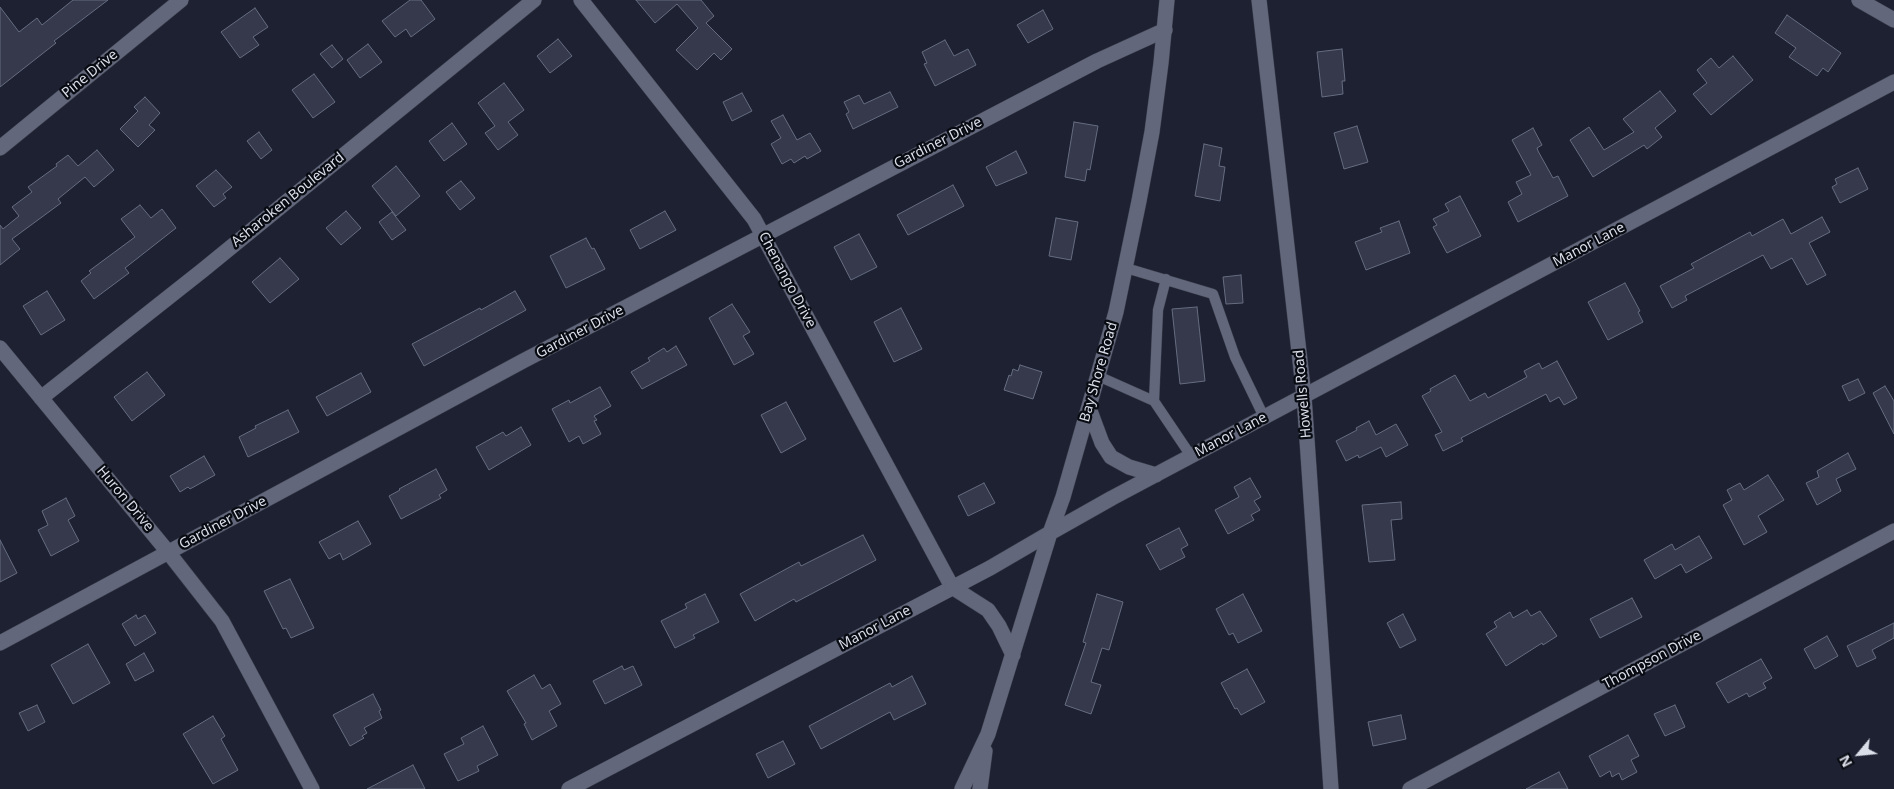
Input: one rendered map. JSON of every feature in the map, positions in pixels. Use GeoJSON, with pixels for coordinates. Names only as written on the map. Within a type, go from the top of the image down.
{"type":"FeatureCollection","features":[{"type":"Feature","properties":{"kind":"street","name":"Pine Drive"},"geometry":{"type":"LineString","coordinates":[[0,148],[181,0]]}},
{"type":"Feature","properties":{"kind":"street","name":"Asharoken Boulevard"},"geometry":{"type":"LineString","coordinates":[[41,398],[211,264],[534,0]]}},
{"type":"Feature","properties":{"kind":"street","name":"Chenango Drive"},"geometry":{"type":"LineString","coordinates":[[581,0],[754,219],[952,587]]}},
{"type":"Feature","properties":{"kind":"street","name":"Bay Shore Road"},"geometry":{"type":"LineString","coordinates":[[962,789],[988,734],[1050,533],[1063,498],[1116,312],[1152,132],[1167,0]]}},
{"type":"Feature","properties":{"kind":"street","name":"Howells Road"},"geometry":{"type":"LineString","coordinates":[[1259,0],[1304,396],[1331,789]]}},
{"type":"Feature","properties":{"kind":"street"},"geometry":{"type":"LineString","coordinates":[[1859,0],[1894,20]]}},
{"type":"Feature","properties":{"kind":"street","name":"Gardiner Drive"},"geometry":{"type":"LineString","coordinates":[[0,642],[523,361],[1097,61],[1164,30]]}},
{"type":"Feature","properties":{"kind":"street","name":"Manor Lane"},"geometry":{"type":"LineString","coordinates":[[569,789],[1016,554],[1050,533],[1191,456],[1894,82]]}},
{"type":"Feature","properties":{"kind":"street","name":"Huron Drive"},"geometry":{"type":"LineString","coordinates":[[0,348],[168,552],[222,621],[312,789]]}},
{"type":"Feature","properties":{"kind":"street"},"geometry":{"type":"LineString","coordinates":[[1089,408],[1102,443],[1111,457],[1128,467],[1156,475]]}},
{"type":"Feature","properties":{"kind":"street","name":"Thompson Drive"},"geometry":{"type":"LineString","coordinates":[[1410,789],[1894,531]]}},
{"type":"Feature","properties":{"kind":"street"},"geometry":{"type":"LineString","coordinates":[[952,587],[988,610],[999,626],[1013,655]]}},
{"type":"Feature","properties":{"kind":"street","name":"Bay Shore Road"},"geometry":{"type":"LineString","coordinates":[[980,789],[988,734]]}},
{"type":"Feature","properties":{"kind":"lane"},"geometry":{"type":"LineString","coordinates":[[1126,268],[1213,294],[1235,356],[1264,417]]}},
{"type":"Feature","properties":{"kind":"lane"},"geometry":{"type":"LineString","coordinates":[[1154,401],[1158,310],[1166,279]]}},
{"type":"Feature","properties":{"kind":"lane"},"geometry":{"type":"LineString","coordinates":[[1098,376],[1154,401],[1191,456]]}},
{"type":"Feature","properties":{"kind":"building"},"geometry":{"type":"Polygon","coordinates":[[[73,0],[108,0],[54,41],[56,43],[0,87],[0,7],[19,32],[37,18],[42,25],[73,0]]]}},
{"type":"Feature","properties":{"kind":"building"},"geometry":{"type":"Polygon","coordinates":[[[410,0],[421,0],[435,19],[411,37],[406,29],[395,37],[382,21],[410,0]]]}},
{"type":"Feature","properties":{"kind":"building"},"geometry":{"type":"Polygon","coordinates":[[[636,0],[701,0],[714,16],[706,23],[732,49],[721,60],[714,53],[697,70],[676,50],[698,28],[677,4],[655,23],[636,0]]]}},
{"type":"Feature","properties":{"kind":"building"},"geometry":{"type":"Polygon","coordinates":[[[255,8],[268,27],[253,37],[259,45],[240,58],[221,32],[255,8]]]}},
{"type":"Feature","properties":{"kind":"building"},"geometry":{"type":"Polygon","coordinates":[[[1043,10],[1053,29],[1028,43],[1017,25],[1043,10]]]}},
{"type":"Feature","properties":{"kind":"building"},"geometry":{"type":"Polygon","coordinates":[[[1787,15],[1841,53],[1828,72],[1823,68],[1817,76],[1789,57],[1796,48],[1775,33],[1787,15]]]}},
{"type":"Feature","properties":{"kind":"building"},"geometry":{"type":"Polygon","coordinates":[[[558,39],[572,56],[550,73],[537,56],[558,39]]]}},
{"type":"Feature","properties":{"kind":"building"},"geometry":{"type":"Polygon","coordinates":[[[945,40],[954,56],[968,49],[976,65],[935,86],[924,64],[927,63],[922,52],[945,40]]]}},
{"type":"Feature","properties":{"kind":"building"},"geometry":{"type":"Polygon","coordinates":[[[368,44],[382,62],[360,78],[347,60],[368,44]]]}},
{"type":"Feature","properties":{"kind":"building"},"geometry":{"type":"Polygon","coordinates":[[[332,45],[343,59],[332,68],[320,54],[332,45]]]}},
{"type":"Feature","properties":{"kind":"building"},"geometry":{"type":"Polygon","coordinates":[[[1342,49],[1345,81],[1342,81],[1343,94],[1322,97],[1317,52],[1342,49]]]}},
{"type":"Feature","properties":{"kind":"building"},"geometry":{"type":"Polygon","coordinates":[[[1733,56],[1753,80],[1711,115],[1693,94],[1707,83],[1697,70],[1711,58],[1719,68],[1733,56]]]}},
{"type":"Feature","properties":{"kind":"building"},"geometry":{"type":"Polygon","coordinates":[[[314,74],[335,102],[313,118],[292,90],[314,74]]]}},
{"type":"Feature","properties":{"kind":"building"},"geometry":{"type":"Polygon","coordinates":[[[504,83],[524,110],[508,122],[518,135],[498,150],[485,133],[495,126],[478,103],[504,83]]]}},
{"type":"Feature","properties":{"kind":"building"},"geometry":{"type":"Polygon","coordinates":[[[1660,91],[1676,111],[1655,128],[1662,137],[1647,149],[1644,145],[1593,177],[1570,140],[1589,127],[1604,150],[1634,132],[1623,119],[1660,91]]]}},
{"type":"Feature","properties":{"kind":"building"},"geometry":{"type":"Polygon","coordinates":[[[890,92],[898,107],[853,129],[846,114],[849,112],[844,102],[859,95],[864,104],[890,92]]]}},
{"type":"Feature","properties":{"kind":"building"},"geometry":{"type":"Polygon","coordinates":[[[742,93],[752,111],[732,121],[723,102],[742,93]]]}},
{"type":"Feature","properties":{"kind":"building"},"geometry":{"type":"Polygon","coordinates":[[[145,97],[160,113],[149,125],[155,130],[138,147],[120,129],[138,111],[134,107],[145,97]]]}},
{"type":"Feature","properties":{"kind":"building"},"geometry":{"type":"Polygon","coordinates":[[[783,115],[797,140],[810,133],[821,151],[807,159],[805,156],[794,163],[791,159],[782,164],[771,144],[781,138],[771,121],[783,115]]]}},
{"type":"Feature","properties":{"kind":"building"},"geometry":{"type":"Polygon","coordinates":[[[1074,122],[1098,126],[1090,170],[1087,169],[1085,181],[1065,177],[1074,122]]]}},
{"type":"Feature","properties":{"kind":"building"},"geometry":{"type":"Polygon","coordinates":[[[452,123],[467,144],[444,161],[429,141],[452,123]]]}},
{"type":"Feature","properties":{"kind":"building"},"geometry":{"type":"Polygon","coordinates":[[[1357,126],[1368,162],[1344,169],[1334,133],[1357,126]]]}},
{"type":"Feature","properties":{"kind":"building"},"geometry":{"type":"Polygon","coordinates":[[[1533,128],[1542,145],[1537,148],[1538,151],[1553,178],[1558,176],[1568,196],[1518,222],[1508,202],[1522,194],[1516,182],[1531,175],[1512,140],[1533,128]]]}},
{"type":"Feature","properties":{"kind":"building"},"geometry":{"type":"Polygon","coordinates":[[[259,132],[272,150],[261,159],[247,141],[259,132]]]}},
{"type":"Feature","properties":{"kind":"building"},"geometry":{"type":"Polygon","coordinates":[[[1204,144],[1222,148],[1219,166],[1225,167],[1220,201],[1195,196],[1204,144]]]}},
{"type":"Feature","properties":{"kind":"building"},"geometry":{"type":"Polygon","coordinates":[[[97,150],[114,170],[94,187],[85,177],[58,199],[61,203],[12,239],[20,249],[0,265],[0,225],[3,229],[19,216],[12,207],[32,192],[28,187],[57,166],[56,164],[68,155],[78,166],[97,150]]]}},
{"type":"Feature","properties":{"kind":"building"},"geometry":{"type":"Polygon","coordinates":[[[1016,151],[1027,173],[996,186],[986,167],[1016,151]]]}},
{"type":"Feature","properties":{"kind":"building"},"geometry":{"type":"Polygon","coordinates":[[[396,166],[420,196],[396,216],[372,186],[396,166]]]}},
{"type":"Feature","properties":{"kind":"building"},"geometry":{"type":"Polygon","coordinates":[[[1858,168],[1868,189],[1840,203],[1832,187],[1837,184],[1835,179],[1858,168]]]}},
{"type":"Feature","properties":{"kind":"building"},"geometry":{"type":"Polygon","coordinates":[[[216,170],[232,187],[223,194],[226,198],[214,207],[196,186],[216,170]]]}},
{"type":"Feature","properties":{"kind":"building"},"geometry":{"type":"Polygon","coordinates":[[[461,181],[475,198],[460,210],[446,192],[461,181]]]}},
{"type":"Feature","properties":{"kind":"building"},"geometry":{"type":"Polygon","coordinates":[[[953,185],[964,206],[908,235],[897,215],[953,185]]]}},
{"type":"Feature","properties":{"kind":"building"},"geometry":{"type":"Polygon","coordinates":[[[1460,196],[1481,236],[1447,253],[1433,227],[1437,225],[1433,219],[1449,211],[1445,204],[1460,196]]]}},
{"type":"Feature","properties":{"kind":"building"},"geometry":{"type":"Polygon","coordinates":[[[140,205],[151,218],[162,209],[176,228],[125,268],[129,273],[94,299],[81,281],[91,273],[89,271],[135,237],[121,219],[140,205]]]}},
{"type":"Feature","properties":{"kind":"building"},"geometry":{"type":"Polygon","coordinates":[[[346,211],[361,228],[341,245],[326,228],[346,211]]]}},
{"type":"Feature","properties":{"kind":"building"},"geometry":{"type":"Polygon","coordinates":[[[665,211],[676,230],[640,249],[630,230],[665,211]]]}},
{"type":"Feature","properties":{"kind":"building"},"geometry":{"type":"Polygon","coordinates":[[[392,212],[406,230],[392,240],[379,222],[392,212]]]}},
{"type":"Feature","properties":{"kind":"building"},"geometry":{"type":"Polygon","coordinates":[[[1822,217],[1830,232],[1809,243],[1826,275],[1807,285],[1792,258],[1771,269],[1763,255],[1685,296],[1687,300],[1672,308],[1660,286],[1694,268],[1691,264],[1750,232],[1752,236],[1783,219],[1791,234],[1822,217]]]}},
{"type":"Feature","properties":{"kind":"building"},"geometry":{"type":"Polygon","coordinates":[[[1056,218],[1078,222],[1071,260],[1049,256],[1056,218]]]}},
{"type":"Feature","properties":{"kind":"building"},"geometry":{"type":"Polygon","coordinates":[[[1399,221],[1410,253],[1366,270],[1355,242],[1382,232],[1380,228],[1399,221]]]}},
{"type":"Feature","properties":{"kind":"building"},"geometry":{"type":"Polygon","coordinates":[[[859,234],[877,267],[851,280],[834,247],[859,234]]]}},
{"type":"Feature","properties":{"kind":"building"},"geometry":{"type":"Polygon","coordinates":[[[586,238],[592,249],[594,248],[605,269],[566,288],[550,256],[586,238]]]}},
{"type":"Feature","properties":{"kind":"building"},"geometry":{"type":"Polygon","coordinates":[[[280,258],[299,279],[270,303],[252,282],[280,258]]]}},
{"type":"Feature","properties":{"kind":"building"},"geometry":{"type":"Polygon","coordinates":[[[1241,275],[1243,303],[1226,304],[1223,277],[1241,275]]]}},
{"type":"Feature","properties":{"kind":"building"},"geometry":{"type":"Polygon","coordinates":[[[1625,283],[1640,311],[1638,312],[1643,322],[1608,340],[1588,302],[1625,283]]]}},
{"type":"Feature","properties":{"kind":"building"},"geometry":{"type":"Polygon","coordinates":[[[47,291],[65,320],[41,335],[23,306],[47,291]]]}},
{"type":"Feature","properties":{"kind":"building"},"geometry":{"type":"Polygon","coordinates":[[[515,291],[526,310],[424,366],[412,344],[515,291]]]}},
{"type":"Feature","properties":{"kind":"building"},"geometry":{"type":"Polygon","coordinates":[[[732,304],[750,332],[743,336],[754,354],[734,365],[709,318],[732,304]]]}},
{"type":"Feature","properties":{"kind":"building"},"geometry":{"type":"Polygon","coordinates":[[[1197,307],[1205,381],[1180,384],[1172,309],[1197,307]]]}},
{"type":"Feature","properties":{"kind":"building"},"geometry":{"type":"Polygon","coordinates":[[[901,308],[922,349],[894,362],[874,322],[901,308]]]}},
{"type":"Feature","properties":{"kind":"building"},"geometry":{"type":"Polygon","coordinates":[[[676,346],[687,365],[642,389],[631,372],[650,361],[648,358],[664,348],[667,352],[676,346]]]}},
{"type":"Feature","properties":{"kind":"building"},"geometry":{"type":"Polygon","coordinates":[[[1557,361],[1577,398],[1564,405],[1559,397],[1550,402],[1546,394],[1461,438],[1463,441],[1443,451],[1435,435],[1442,432],[1422,396],[1431,391],[1430,389],[1455,375],[1470,401],[1485,393],[1488,398],[1527,377],[1524,371],[1539,363],[1542,369],[1557,361]]]}},
{"type":"Feature","properties":{"kind":"building"},"geometry":{"type":"Polygon","coordinates":[[[1020,365],[1042,372],[1033,399],[1004,390],[1009,375],[1011,376],[1013,369],[1018,371],[1020,365]]]}},
{"type":"Feature","properties":{"kind":"building"},"geometry":{"type":"Polygon","coordinates":[[[147,372],[165,395],[132,421],[114,397],[147,372]]]}},
{"type":"Feature","properties":{"kind":"building"},"geometry":{"type":"Polygon","coordinates":[[[361,373],[371,392],[327,416],[316,397],[361,373]]]}},
{"type":"Feature","properties":{"kind":"building"},"geometry":{"type":"Polygon","coordinates":[[[1858,379],[1865,393],[1849,401],[1842,386],[1858,379]]]}},
{"type":"Feature","properties":{"kind":"building"},"geometry":{"type":"Polygon","coordinates":[[[1885,386],[1894,401],[1894,434],[1873,393],[1885,386]]]}},
{"type":"Feature","properties":{"kind":"building"},"geometry":{"type":"Polygon","coordinates":[[[600,387],[611,406],[594,416],[597,420],[594,421],[601,434],[583,444],[579,436],[569,442],[552,409],[569,400],[570,403],[600,387]]]}},
{"type":"Feature","properties":{"kind":"building"},"geometry":{"type":"Polygon","coordinates":[[[786,402],[806,439],[781,453],[761,415],[786,402]]]}},
{"type":"Feature","properties":{"kind":"building"},"geometry":{"type":"Polygon","coordinates":[[[288,410],[299,432],[248,457],[239,437],[256,428],[255,426],[288,410]]]}},
{"type":"Feature","properties":{"kind":"building"},"geometry":{"type":"Polygon","coordinates":[[[1369,421],[1376,435],[1396,424],[1408,445],[1386,457],[1381,447],[1359,458],[1358,455],[1346,461],[1336,441],[1369,421]]]}},
{"type":"Feature","properties":{"kind":"building"},"geometry":{"type":"Polygon","coordinates":[[[521,427],[531,445],[489,470],[476,447],[503,432],[506,436],[521,427]]]}},
{"type":"Feature","properties":{"kind":"building"},"geometry":{"type":"Polygon","coordinates":[[[1848,453],[1856,469],[1836,479],[1841,491],[1817,505],[1806,483],[1819,477],[1817,471],[1848,453]]]}},
{"type":"Feature","properties":{"kind":"building"},"geometry":{"type":"Polygon","coordinates":[[[204,456],[215,475],[190,489],[188,487],[180,492],[170,476],[204,456]]]}},
{"type":"Feature","properties":{"kind":"building"},"geometry":{"type":"Polygon","coordinates":[[[436,469],[447,490],[439,495],[441,498],[401,519],[389,496],[436,469]]]}},
{"type":"Feature","properties":{"kind":"building"},"geometry":{"type":"Polygon","coordinates":[[[1768,475],[1784,500],[1758,516],[1767,532],[1744,545],[1723,505],[1732,500],[1727,490],[1740,483],[1744,490],[1768,475]]]}},
{"type":"Feature","properties":{"kind":"building"},"geometry":{"type":"Polygon","coordinates":[[[1250,478],[1261,497],[1254,501],[1260,510],[1251,515],[1254,520],[1228,534],[1215,510],[1239,497],[1234,487],[1250,478]]]}},
{"type":"Feature","properties":{"kind":"building"},"geometry":{"type":"Polygon","coordinates":[[[984,483],[995,503],[968,516],[958,496],[984,483]]]}},
{"type":"Feature","properties":{"kind":"building"},"geometry":{"type":"Polygon","coordinates":[[[66,498],[75,516],[68,520],[79,541],[51,556],[38,530],[48,525],[42,511],[66,498]]]}},
{"type":"Feature","properties":{"kind":"building"},"geometry":{"type":"Polygon","coordinates":[[[1401,502],[1402,519],[1391,520],[1395,560],[1369,562],[1362,505],[1401,502]]]}},
{"type":"Feature","properties":{"kind":"building"},"geometry":{"type":"Polygon","coordinates":[[[358,521],[371,544],[343,560],[340,553],[329,559],[319,542],[358,521]]]}},
{"type":"Feature","properties":{"kind":"building"},"geometry":{"type":"Polygon","coordinates":[[[1179,528],[1188,545],[1181,549],[1185,557],[1160,570],[1146,545],[1179,528]]]}},
{"type":"Feature","properties":{"kind":"building"},"geometry":{"type":"Polygon","coordinates":[[[863,535],[876,560],[796,602],[794,599],[755,621],[740,594],[799,562],[801,566],[863,535]]]}},
{"type":"Feature","properties":{"kind":"building"},"geometry":{"type":"Polygon","coordinates":[[[1699,536],[1712,558],[1686,573],[1681,564],[1655,579],[1644,560],[1672,544],[1675,550],[1699,536]]]}},
{"type":"Feature","properties":{"kind":"building"},"geometry":{"type":"Polygon","coordinates":[[[0,540],[17,573],[0,582],[0,540]]]}},
{"type":"Feature","properties":{"kind":"building"},"geometry":{"type":"Polygon","coordinates":[[[290,579],[314,628],[291,638],[286,628],[283,629],[264,591],[290,579]]]}},
{"type":"Feature","properties":{"kind":"building"},"geometry":{"type":"Polygon","coordinates":[[[705,594],[719,622],[693,635],[695,638],[675,648],[661,621],[687,608],[685,604],[705,594]]]}},
{"type":"Feature","properties":{"kind":"building"},"geometry":{"type":"Polygon","coordinates":[[[1097,594],[1123,602],[1109,650],[1102,648],[1091,682],[1101,685],[1091,714],[1065,705],[1086,643],[1083,642],[1097,594]]]}},
{"type":"Feature","properties":{"kind":"building"},"geometry":{"type":"Polygon","coordinates":[[[1243,594],[1262,631],[1238,643],[1233,633],[1229,635],[1216,609],[1243,594]]]}},
{"type":"Feature","properties":{"kind":"building"},"geometry":{"type":"Polygon","coordinates":[[[1632,598],[1642,617],[1600,638],[1590,619],[1632,598]]]}},
{"type":"Feature","properties":{"kind":"building"},"geometry":{"type":"Polygon","coordinates":[[[1527,610],[1531,616],[1540,611],[1557,636],[1543,645],[1542,643],[1506,666],[1486,634],[1497,627],[1494,622],[1510,612],[1513,618],[1527,610]]]}},
{"type":"Feature","properties":{"kind":"building"},"geometry":{"type":"Polygon","coordinates":[[[1403,614],[1416,640],[1400,648],[1387,623],[1403,614]]]}},
{"type":"Feature","properties":{"kind":"building"},"geometry":{"type":"Polygon","coordinates":[[[136,615],[138,619],[145,615],[156,633],[135,646],[122,624],[136,615]]]}},
{"type":"Feature","properties":{"kind":"building"},"geometry":{"type":"Polygon","coordinates":[[[1894,623],[1894,638],[1872,650],[1876,658],[1857,667],[1847,646],[1894,623]]]}},
{"type":"Feature","properties":{"kind":"building"},"geometry":{"type":"Polygon","coordinates":[[[1827,636],[1838,656],[1815,669],[1804,649],[1827,636]]]}},
{"type":"Feature","properties":{"kind":"building"},"geometry":{"type":"Polygon","coordinates":[[[88,644],[110,683],[73,704],[51,665],[88,644]]]}},
{"type":"Feature","properties":{"kind":"building"},"geometry":{"type":"Polygon","coordinates":[[[144,653],[154,671],[135,681],[126,664],[144,653]]]}},
{"type":"Feature","properties":{"kind":"building"},"geometry":{"type":"Polygon","coordinates":[[[1761,659],[1772,678],[1763,683],[1766,688],[1749,697],[1747,693],[1728,703],[1716,683],[1761,659]]]}},
{"type":"Feature","properties":{"kind":"building"},"geometry":{"type":"Polygon","coordinates":[[[622,666],[624,670],[633,666],[642,685],[605,704],[593,681],[622,666]]]}},
{"type":"Feature","properties":{"kind":"building"},"geometry":{"type":"Polygon","coordinates":[[[1247,669],[1265,702],[1241,715],[1237,708],[1235,709],[1221,683],[1247,669]]]}},
{"type":"Feature","properties":{"kind":"building"},"geometry":{"type":"Polygon","coordinates":[[[534,675],[542,689],[550,684],[561,704],[549,711],[557,726],[532,740],[524,724],[526,723],[507,691],[534,675]]]}},
{"type":"Feature","properties":{"kind":"building"},"geometry":{"type":"Polygon","coordinates":[[[912,676],[926,704],[894,720],[890,712],[821,749],[809,726],[890,683],[892,687],[912,676]]]}},
{"type":"Feature","properties":{"kind":"building"},"geometry":{"type":"Polygon","coordinates":[[[373,694],[381,710],[379,711],[382,718],[364,728],[367,733],[362,736],[364,738],[350,746],[333,715],[373,694]]]}},
{"type":"Feature","properties":{"kind":"building"},"geometry":{"type":"Polygon","coordinates":[[[37,705],[45,722],[28,731],[19,713],[37,705]]]}},
{"type":"Feature","properties":{"kind":"building"},"geometry":{"type":"Polygon","coordinates":[[[1675,705],[1685,727],[1665,736],[1654,714],[1675,705]]]}},
{"type":"Feature","properties":{"kind":"building"},"geometry":{"type":"Polygon","coordinates":[[[1401,715],[1406,739],[1373,746],[1368,722],[1401,715]]]}},
{"type":"Feature","properties":{"kind":"building"},"geometry":{"type":"Polygon","coordinates":[[[213,716],[225,736],[221,739],[238,770],[213,784],[183,734],[213,716]]]}},
{"type":"Feature","properties":{"kind":"building"},"geometry":{"type":"Polygon","coordinates":[[[483,726],[498,755],[477,766],[479,771],[458,781],[444,754],[464,744],[461,738],[483,726]]]}},
{"type":"Feature","properties":{"kind":"building"},"geometry":{"type":"Polygon","coordinates":[[[1628,735],[1639,756],[1631,760],[1637,772],[1622,780],[1619,773],[1612,777],[1610,771],[1600,777],[1589,756],[1628,735]]]}},
{"type":"Feature","properties":{"kind":"building"},"geometry":{"type":"Polygon","coordinates":[[[783,741],[795,764],[768,778],[756,754],[783,741]]]}},
{"type":"Feature","properties":{"kind":"building"},"geometry":{"type":"Polygon","coordinates":[[[413,765],[425,789],[367,789],[413,765]]]}},
{"type":"Feature","properties":{"kind":"building"},"geometry":{"type":"Polygon","coordinates":[[[1559,772],[1568,789],[1526,789],[1559,772]]]}}]}
